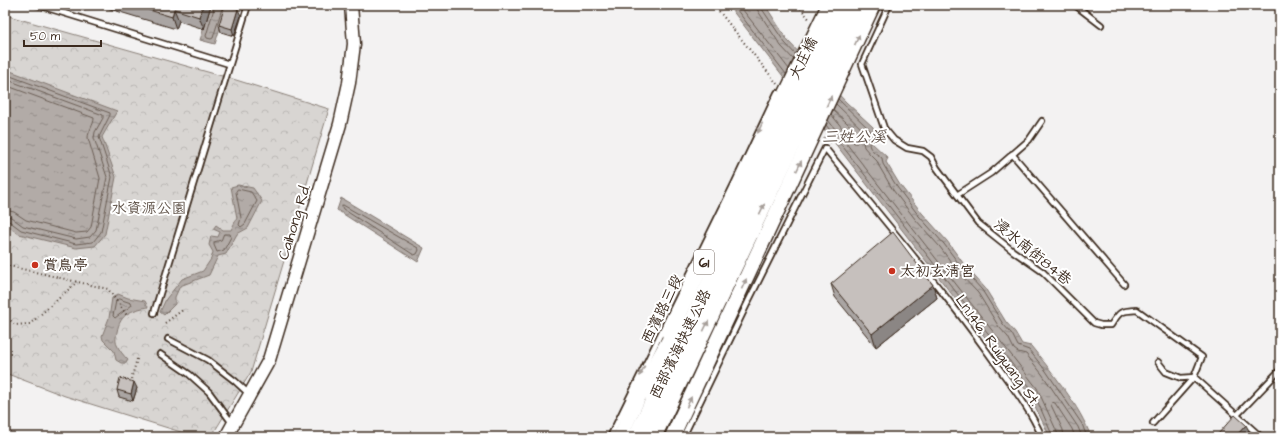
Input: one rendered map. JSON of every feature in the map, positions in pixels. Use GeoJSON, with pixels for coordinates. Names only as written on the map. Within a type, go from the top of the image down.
{"type":"FeatureCollection","features":[{"type":"Feature","properties":{"kind":"highway","name":"大庄橋"},"geometry":{"type":"LineString","coordinates":[[793,98],[821,50],[842,5]]}},
{"type":"Feature","properties":{"kind":"highway","name":"大庄橋"},"geometry":{"type":"LineString","coordinates":[[793,98],[832,61],[858,5]]}},
{"type":"Feature","properties":{"kind":"highway","name":"西部濱海快速公路"},"geometry":{"type":"LineString","coordinates":[[636,437],[753,191],[793,98]]}},
{"type":"Feature","properties":{"kind":"highway","name":"西部濱海快速公路"},"geometry":{"type":"LineString","coordinates":[[653,437],[693,352],[793,98]]}},
{"type":"Feature","properties":{"kind":"highway"},"geometry":{"type":"LineString","coordinates":[[641,392],[753,191]]}},
{"type":"Feature","properties":{"kind":"highway"},"geometry":{"type":"LineString","coordinates":[[660,437],[693,352]]}},
{"type":"Feature","properties":{"kind":"main road","name":"61"},"geometry":{"type":"LineString","coordinates":[[814,25],[828,5]]}},
{"type":"Feature","properties":{"kind":"main road"},"geometry":{"type":"LineString","coordinates":[[672,437],[873,5]]}},
{"type":"Feature","properties":{"kind":"main road","name":"大庄橋"},"geometry":{"type":"LineString","coordinates":[[793,98],[814,25]]}},
{"type":"Feature","properties":{"kind":"main road","name":"西濱路三段"},"geometry":{"type":"LineString","coordinates":[[620,437],[641,392],[793,98]]}},
{"type":"Feature","properties":{"kind":"street","name":"Caihong Rd."},"geometry":{"type":"LineString","coordinates":[[226,437],[269,360],[340,124],[349,83],[354,44],[351,5]]}},
{"type":"Feature","properties":{"kind":"lane"},"geometry":{"type":"LineString","coordinates":[[38,5],[229,64]]}},
{"type":"Feature","properties":{"kind":"lane"},"geometry":{"type":"LineString","coordinates":[[154,313],[248,5]]}},
{"type":"Feature","properties":{"kind":"lane","name":"浸水南街84巷"},"geometry":{"type":"LineString","coordinates":[[889,5],[862,64],[884,128],[894,140],[907,148],[923,152],[930,157],[978,223],[1012,251],[1043,272],[1094,323],[1101,325],[1112,325],[1118,313],[1137,310],[1202,357],[1194,377]]}},
{"type":"Feature","properties":{"kind":"lane"},"geometry":{"type":"LineString","coordinates":[[1075,5],[1101,25]]}},
{"type":"Feature","properties":{"kind":"lane","name":"西濱路三段"},"geometry":{"type":"LineString","coordinates":[[610,437],[735,182],[793,98]]}},
{"type":"Feature","properties":{"kind":"lane"},"geometry":{"type":"LineString","coordinates":[[957,195],[991,173],[1029,140],[1042,121]]}},
{"type":"Feature","properties":{"kind":"lane","name":"Ln.146, Ruiguang St."},"geometry":{"type":"LineString","coordinates":[[683,437],[825,148],[969,326],[1018,395],[1038,427],[1042,437]]}},
{"type":"Feature","properties":{"kind":"lane"},"geometry":{"type":"LineString","coordinates":[[1012,154],[1124,284]]}},
{"type":"Feature","properties":{"kind":"lane"},"geometry":{"type":"LineString","coordinates":[[168,339],[208,360],[250,395]]}},
{"type":"Feature","properties":{"kind":"lane"},"geometry":{"type":"LineString","coordinates":[[160,354],[189,374],[209,392],[233,425]]}},
{"type":"Feature","properties":{"kind":"lane"},"geometry":{"type":"LineString","coordinates":[[1158,362],[1166,372],[1181,378],[1194,377],[1261,437]]}},
{"type":"Feature","properties":{"kind":"lane"},"geometry":{"type":"LineString","coordinates":[[1232,420],[1280,370]]}},
{"type":"Feature","properties":{"kind":"lane"},"geometry":{"type":"LineString","coordinates":[[1153,423],[1194,377]]}},
{"type":"Feature","properties":{"kind":"path"},"geometry":{"type":"LineString","coordinates":[[714,5],[778,86],[793,98]]}},
{"type":"Feature","properties":{"kind":"path"},"geometry":{"type":"LineString","coordinates":[[798,5],[814,25]]}},
{"type":"Feature","properties":{"kind":"path"},"geometry":{"type":"LineString","coordinates":[[5,265],[108,289],[128,317]]}},
{"type":"Feature","properties":{"kind":"path"},"geometry":{"type":"LineString","coordinates":[[5,315],[15,325],[30,324],[77,282]]}},
{"type":"Feature","properties":{"kind":"path"},"geometry":{"type":"LineString","coordinates":[[165,323],[184,309]]}},
{"type":"Feature","properties":{"kind":"path"},"geometry":{"type":"LineString","coordinates":[[130,385],[137,359]]}},
{"type":"Feature","properties":{"kind":"green space","name":"水資源公園"},"geometry":{"type":"Polygon","coordinates":[[[5,15],[236,80],[329,109],[251,372],[211,437],[197,437],[65,396],[5,373],[5,15]]]}},
{"type":"Feature","properties":{"kind":"water"},"geometry":{"type":"Polygon","coordinates":[[[211,5],[227,5],[215,44],[200,40],[211,5]]]}},
{"type":"Feature","properties":{"kind":"water","name":"三姓公溪"},"geometry":{"type":"Polygon","coordinates":[[[728,5],[765,5],[788,41],[846,102],[873,127],[877,135],[872,143],[888,158],[886,162],[900,185],[947,241],[966,267],[985,288],[1006,322],[1015,332],[1022,344],[1031,346],[1056,378],[1073,401],[1091,437],[1050,437],[1029,394],[728,5]]]}},
{"type":"Feature","properties":{"kind":"water"},"geometry":{"type":"Polygon","coordinates":[[[5,69],[117,111],[102,137],[116,177],[105,234],[95,246],[76,248],[19,234],[5,224],[5,69]]]}},
{"type":"Feature","properties":{"kind":"water"},"geometry":{"type":"Polygon","coordinates":[[[238,185],[253,188],[262,201],[248,228],[237,234],[226,254],[218,256],[209,275],[180,286],[175,297],[175,304],[164,315],[160,312],[166,299],[182,279],[203,271],[211,259],[213,252],[209,245],[211,236],[218,237],[220,232],[213,229],[216,225],[223,230],[231,230],[237,218],[231,187],[238,185]]]}},
{"type":"Feature","properties":{"kind":"water"},"geometry":{"type":"Polygon","coordinates":[[[341,198],[424,248],[418,262],[337,210],[341,198]]]}},
{"type":"Feature","properties":{"kind":"water"},"geometry":{"type":"Polygon","coordinates":[[[118,294],[128,298],[145,301],[148,307],[132,311],[127,314],[118,326],[116,342],[120,351],[128,360],[126,363],[121,363],[116,360],[114,351],[103,340],[102,336],[109,318],[112,298],[118,294]]]}},
{"type":"Feature","properties":{"kind":"building"},"geometry":{"type":"Polygon","coordinates":[[[133,5],[203,5],[199,17],[174,9],[172,17],[133,5]]]}},
{"type":"Feature","properties":{"kind":"building"},"geometry":{"type":"Polygon","coordinates":[[[225,5],[238,9],[232,29],[219,25],[225,5]]]}},
{"type":"Feature","properties":{"kind":"building","name":"太初玄清宮"},"geometry":{"type":"Polygon","coordinates":[[[893,232],[933,285],[872,334],[831,284],[893,232]]]}},
{"type":"Feature","properties":{"kind":"building"},"geometry":{"type":"Polygon","coordinates":[[[120,378],[134,382],[131,394],[117,390],[120,378]]]}},
{"type":"Feature","properties":{"kind":"building"},"geometry":{"type":"Polygon","coordinates":[[[1235,415],[1246,425],[1235,437],[1221,437],[1218,434],[1235,415]]]}},
{"type":"Feature","properties":{"kind":"place","name":"賞鳥亭"},"geometry":{"type":"Point","coordinates":[35,265]}},
{"type":"Feature","properties":{"kind":"place","name":"太初玄清宮"},"geometry":{"type":"Point","coordinates":[892,271]}}]}
